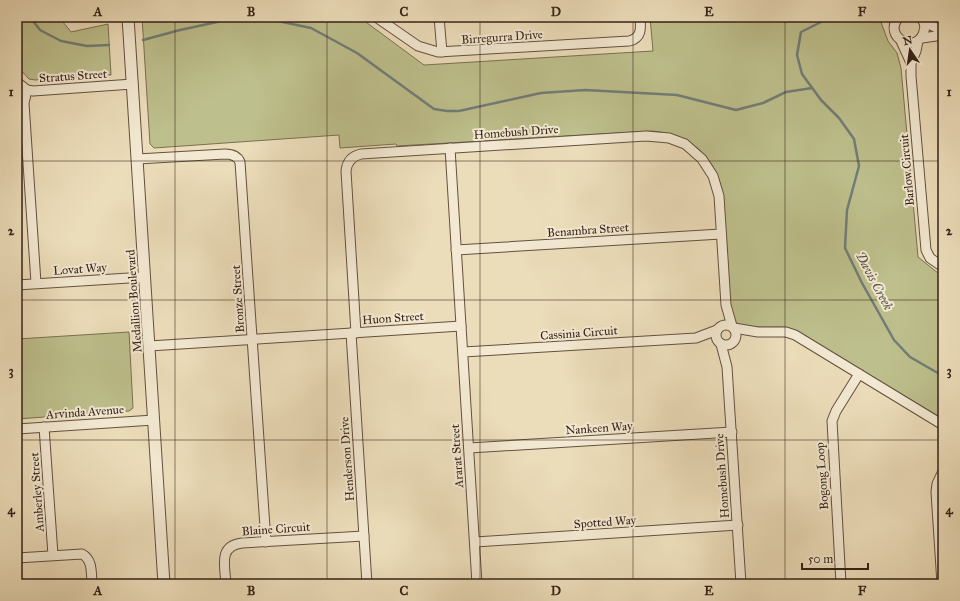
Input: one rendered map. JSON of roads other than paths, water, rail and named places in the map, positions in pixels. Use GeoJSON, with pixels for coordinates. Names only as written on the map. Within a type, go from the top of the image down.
{"type":"FeatureCollection","features":[{"type":"Feature","properties":{"kind":"street","name":"Medallion Boulevard"},"geometry":{"type":"LineString","coordinates":[[128,17],[146,277],[164,584]]}},
{"type":"Feature","properties":{"kind":"street","name":"Birregurra Drive"},"geometry":{"type":"LineString","coordinates":[[376,17],[418,46],[434,52],[629,41],[638,36],[641,30],[640,17]]}},
{"type":"Feature","properties":{"kind":"street"},"geometry":{"type":"LineString","coordinates":[[439,17],[442,52]]}},
{"type":"Feature","properties":{"kind":"street","name":"Barlow Circuit"},"geometry":{"type":"LineString","coordinates":[[890,17],[896,35],[901,41],[911,63]]}},
{"type":"Feature","properties":{"kind":"street"},"geometry":{"type":"LineString","coordinates":[[894,27],[895,22],[899,17]]}},
{"type":"Feature","properties":{"kind":"street"},"geometry":{"type":"LineString","coordinates":[[922,19],[943,30]]}},
{"type":"Feature","properties":{"kind":"street","name":"Barlow Circuit"},"geometry":{"type":"LineString","coordinates":[[922,19],[925,30],[911,63],[911,76],[926,252],[930,258],[943,267]]}},
{"type":"Feature","properties":{"kind":"street"},"geometry":{"type":"LineString","coordinates":[[901,41],[910,43],[920,39],[943,35]]}},
{"type":"Feature","properties":{"kind":"street","name":"Stratus Street"},"geometry":{"type":"LineString","coordinates":[[17,82],[27,90],[133,84]]}},
{"type":"Feature","properties":{"kind":"street"},"geometry":{"type":"LineString","coordinates":[[27,90],[24,103],[36,284]]}},
{"type":"Feature","properties":{"kind":"street","name":"Homebush Drive"},"geometry":{"type":"LineString","coordinates":[[353,333],[346,171],[348,162],[354,157],[361,154],[646,136],[668,138],[677,141],[692,149],[710,169],[718,189],[726,305],[733,327]]}},
{"type":"Feature","properties":{"kind":"street"},"geometry":{"type":"LineString","coordinates":[[450,148],[461,326]]}},
{"type":"Feature","properties":{"kind":"street","name":"Bronze Street"},"geometry":{"type":"LineString","coordinates":[[137,159],[225,154],[234,155],[239,159],[241,165],[266,542]]}},
{"type":"Feature","properties":{"kind":"street","name":"Benambra Street"},"geometry":{"type":"LineString","coordinates":[[456,250],[721,234]]}},
{"type":"Feature","properties":{"kind":"street","name":"Lovat Way"},"geometry":{"type":"LineString","coordinates":[[17,285],[146,277]]}},
{"type":"Feature","properties":{"kind":"street","name":"Homebush Drive"},"geometry":{"type":"LineString","coordinates":[[718,329],[726,305]]}},
{"type":"Feature","properties":{"kind":"street"},"geometry":{"type":"LineString","coordinates":[[758,332],[726,345],[720,343],[716,336],[718,329],[726,324],[733,327],[758,332],[780,331],[795,335],[943,424]]}},
{"type":"Feature","properties":{"kind":"street","name":"Huon Street"},"geometry":{"type":"LineString","coordinates":[[149,346],[461,326]]}},
{"type":"Feature","properties":{"kind":"street","name":"Ararat Street"},"geometry":{"type":"LineString","coordinates":[[461,326],[477,584]]}},
{"type":"Feature","properties":{"kind":"street"},"geometry":{"type":"LineString","coordinates":[[733,327],[737,334],[734,342]]}},
{"type":"Feature","properties":{"kind":"street","name":"Cassinia Circuit"},"geometry":{"type":"LineString","coordinates":[[696,338],[718,329]]}},
{"type":"Feature","properties":{"kind":"street","name":"Henderson Drive"},"geometry":{"type":"LineString","coordinates":[[353,333],[367,584]]}},
{"type":"Feature","properties":{"kind":"street","name":"Cassinia Circuit"},"geometry":{"type":"LineString","coordinates":[[463,352],[696,338],[720,343]]}},
{"type":"Feature","properties":{"kind":"street","name":"Homebush Drive"},"geometry":{"type":"LineString","coordinates":[[727,367],[734,342]]}},
{"type":"Feature","properties":{"kind":"street","name":"Homebush Drive"},"geometry":{"type":"LineString","coordinates":[[720,343],[727,367],[741,584]]}},
{"type":"Feature","properties":{"kind":"street","name":"Bogong Loop"},"geometry":{"type":"LineString","coordinates":[[841,584],[832,421],[836,411],[859,374]]}},
{"type":"Feature","properties":{"kind":"street","name":"Arvinda Avenue"},"geometry":{"type":"LineString","coordinates":[[17,429],[154,420]]}},
{"type":"Feature","properties":{"kind":"street","name":"Amberley Street"},"geometry":{"type":"LineString","coordinates":[[44,427],[53,555]]}},
{"type":"Feature","properties":{"kind":"street","name":"Nankeen Way"},"geometry":{"type":"LineString","coordinates":[[469,448],[732,432]]}},
{"type":"Feature","properties":{"kind":"street"},"geometry":{"type":"LineString","coordinates":[[942,584],[936,492],[937,484],[943,471]]}},
{"type":"Feature","properties":{"kind":"street","name":"Spotted Way"},"geometry":{"type":"LineString","coordinates":[[475,542],[738,525]]}},
{"type":"Feature","properties":{"kind":"street","name":"Blaine Circuit"},"geometry":{"type":"LineString","coordinates":[[226,584],[224,558],[227,550],[236,544],[364,536]]}},
{"type":"Feature","properties":{"kind":"street"},"geometry":{"type":"LineString","coordinates":[[17,558],[80,554],[85,556],[90,563],[92,584]]}},
{"type":"Feature","properties":{"kind":"waterway"},"geometry":{"type":"LineString","coordinates":[[30,17],[40,30],[61,41],[87,46],[109,45]]}},
{"type":"Feature","properties":{"kind":"waterway","name":"Davis Creek"},"geometry":{"type":"LineString","coordinates":[[831,17],[801,32],[797,55],[802,74],[821,100],[839,118],[854,139],[859,166],[847,210],[845,248],[862,283],[894,340],[910,357],[943,376]]}},
{"type":"Feature","properties":{"kind":"waterway"},"geometry":{"type":"LineString","coordinates":[[143,40],[231,19],[273,20],[311,28],[357,53],[434,109],[447,111],[459,111],[541,93],[585,90],[677,95],[736,110],[763,103],[786,92],[812,88]]}}]}
